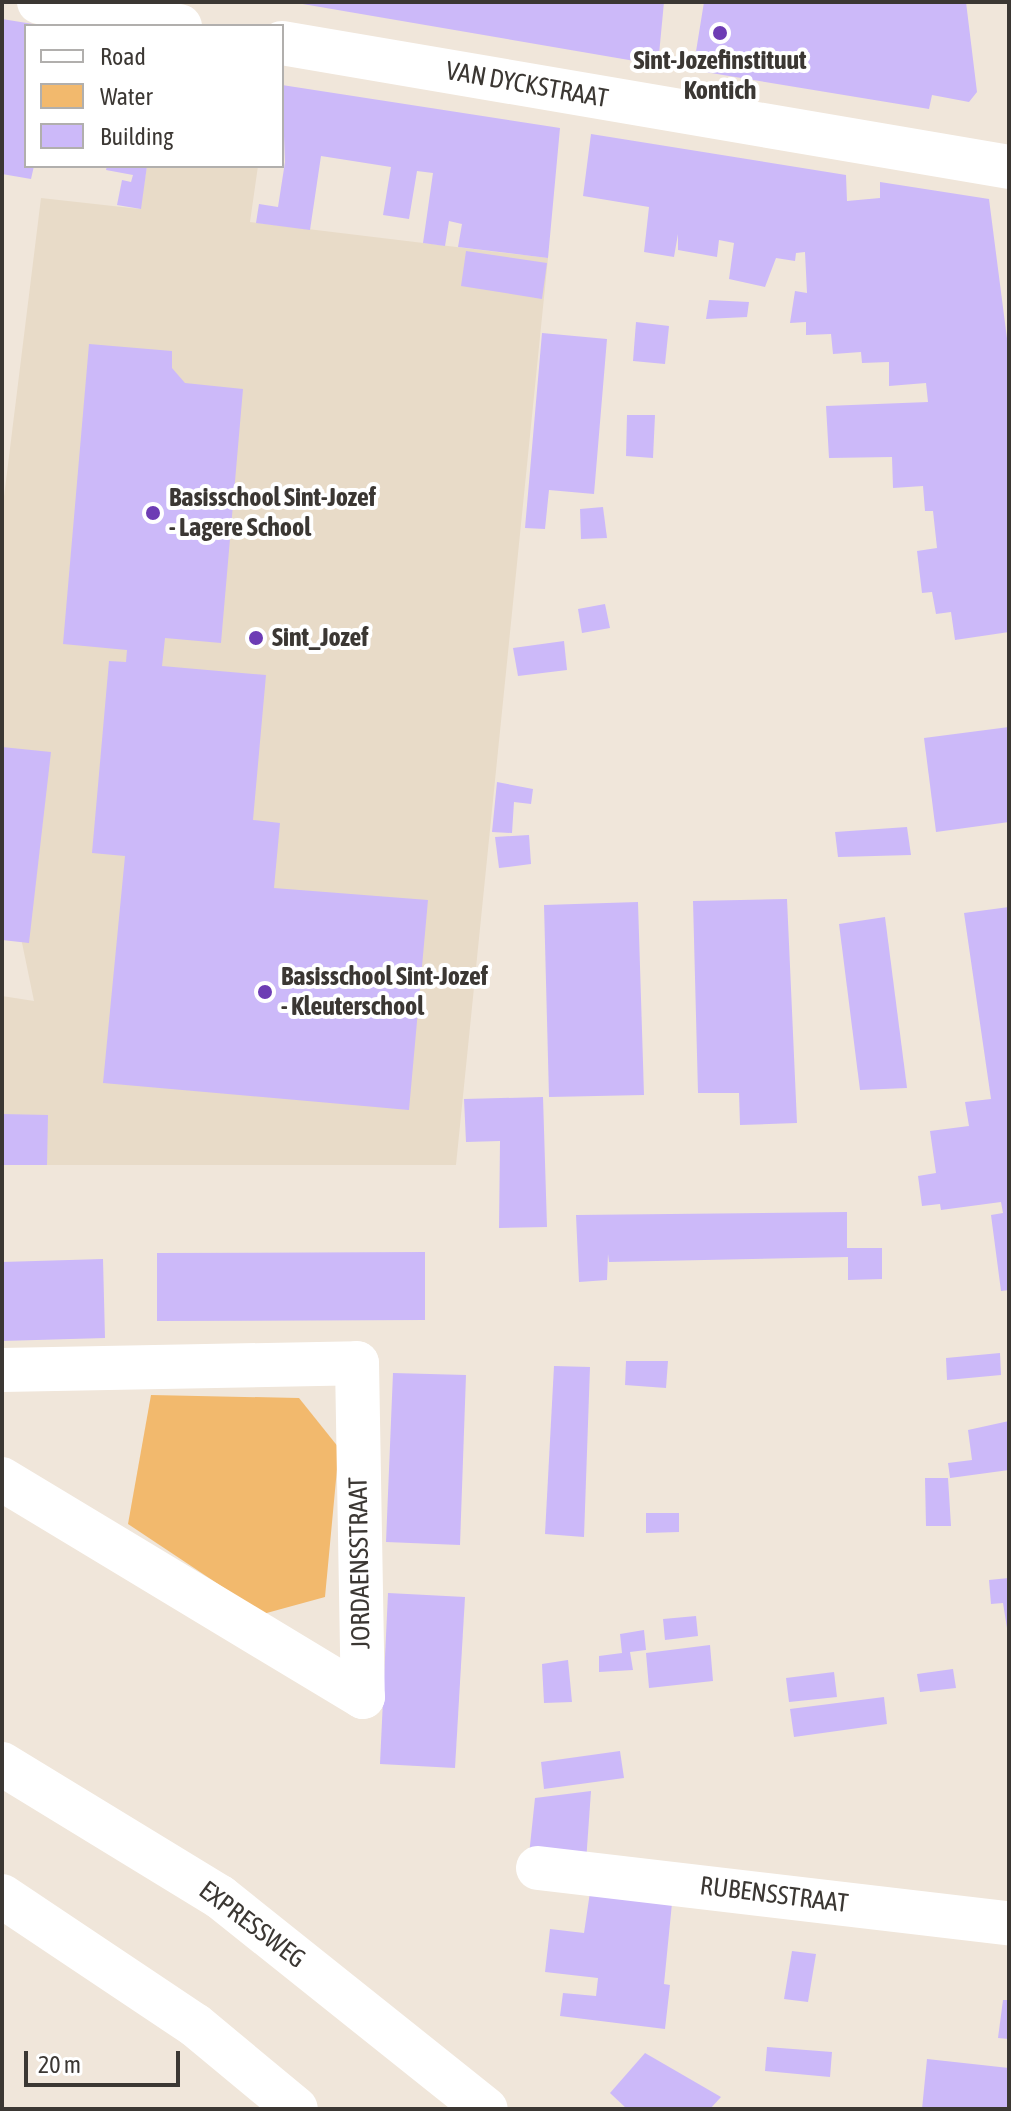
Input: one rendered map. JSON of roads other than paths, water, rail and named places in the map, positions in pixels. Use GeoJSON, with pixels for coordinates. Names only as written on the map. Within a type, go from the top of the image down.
{"type":"FeatureCollection","features":[{"type":"Feature","properties":{"kind":"main road"},"geometry":{"type":"LineString","coordinates":[[39,2],[168,24]]}},
{"type":"Feature","properties":{"kind":"main road","name":"VAN DYCKSTRAAT"},"geometry":{"type":"LineString","coordinates":[[284,43],[1009,167]]}},
{"type":"Feature","properties":{"kind":"main road","name":"JORDAENSSTRAAT"},"geometry":{"type":"LineString","coordinates":[[2,1370],[357,1363],[363,1697],[2,1479]]}},
{"type":"Feature","properties":{"kind":"main road","name":"EXPRESSWEG"},"geometry":{"type":"LineString","coordinates":[[2,1764],[220,1897],[486,2109]]}},
{"type":"Feature","properties":{"kind":"main road","name":"RUBENSSTRAAT"},"geometry":{"type":"LineString","coordinates":[[538,1868],[1009,1923]]}},
{"type":"Feature","properties":{"kind":"main road"},"geometry":{"type":"LineString","coordinates":[[2,1896],[195,2025],[296,2109]]}},
{"type":"Feature","properties":{"kind":"water"},"geometry":{"type":"Polygon","coordinates":[[[151,1395],[299,1398],[339,1448],[325,1597],[263,1614],[128,1524],[151,1395]]]}},
{"type":"Feature","properties":{"kind":"place","name":"Sint-Jozefinstituut Kontich"},"geometry":{"type":"Point","coordinates":[720,33]}},
{"type":"Feature","properties":{"kind":"place","name":"Basisschool Sint-Jozef - Lagere School"},"geometry":{"type":"Point","coordinates":[153,513]}},
{"type":"Feature","properties":{"kind":"place","name":"Sint_Jozef"},"geometry":{"type":"Point","coordinates":[256,638]}},
{"type":"Feature","properties":{"kind":"place","name":"Basisschool Sint-Jozef - Kleuterschool"},"geometry":{"type":"Point","coordinates":[265,992]}}]}
